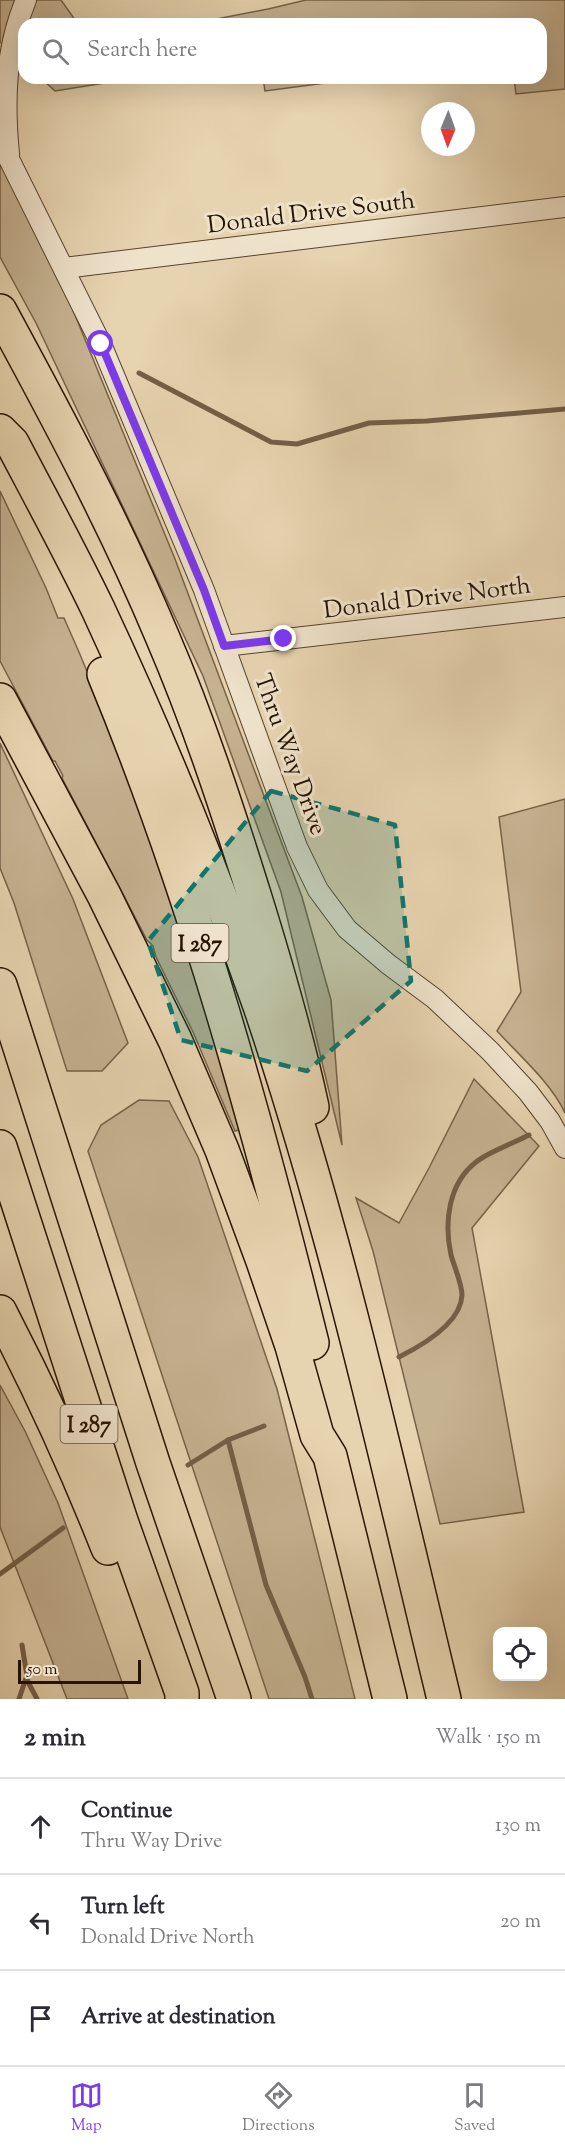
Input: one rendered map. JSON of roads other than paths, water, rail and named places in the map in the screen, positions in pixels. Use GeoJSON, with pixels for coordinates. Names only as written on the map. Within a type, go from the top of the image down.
{"type":"FeatureCollection","features":[{"type":"Feature","properties":{"kind":"highway"},"geometry":{"type":"LineString","coordinates":[[0,311],[127,556],[163,638],[223,796],[283,990],[305,1073],[339,1265]]}},
{"type":"Feature","properties":{"kind":"highway","name":"I 287"},"geometry":{"type":"LineString","coordinates":[[0,431],[12,443],[87,587],[170,769],[205,856],[257,999],[288,1093],[339,1265],[444,1699]]}},
{"type":"Feature","properties":{"kind":"highway","name":"I 287"},"geometry":{"type":"LineString","coordinates":[[0,451],[56,566],[104,674],[143,772],[181,882],[248,1101],[295,1276],[332,1430],[330,1456],[390,1699]]}},
{"type":"Feature","properties":{"kind":"highway"},"geometry":{"type":"LineString","coordinates":[[0,700],[104,895],[183,1059],[222,1150],[292,1346],[317,1435],[330,1456]]}},
{"type":"Feature","properties":{"kind":"highway","name":"I 287"},"geometry":{"type":"LineString","coordinates":[[0,985],[153,1463],[234,1699]]}},
{"type":"Feature","properties":{"kind":"highway","name":"I 287"},"geometry":{"type":"LineString","coordinates":[[0,1147],[121,1521],[182,1693],[182,1699]]}},
{"type":"Feature","properties":{"kind":"highway"},"geometry":{"type":"LineString","coordinates":[[0,1312],[82,1481],[144,1640],[170,1699]]}},
{"type":"Feature","properties":{"kind":"street"},"geometry":{"type":"LineString","coordinates":[[19,18],[26,0]]}},
{"type":"Feature","properties":{"kind":"street"},"geometry":{"type":"LineString","coordinates":[[10,160],[5,115],[7,71],[18,24]]}},
{"type":"Feature","properties":{"kind":"street","name":"Thru Way Drive"},"geometry":{"type":"LineString","coordinates":[[0,141],[101,344],[204,590],[297,847],[318,890],[347,929],[388,964],[435,999],[490,1051],[550,1120],[565,1148]]}},
{"type":"Feature","properties":{"kind":"street","name":"Donald Drive South"},"geometry":{"type":"LineString","coordinates":[[64,268],[565,207]]}},
{"type":"Feature","properties":{"kind":"street","name":"Donald Drive North"},"geometry":{"type":"LineString","coordinates":[[224,646],[565,607]]}},
{"type":"Feature","properties":{"kind":"waterway"},"geometry":{"type":"LineString","coordinates":[[139,373],[271,442],[297,444],[369,423],[427,421],[565,409]]}},
{"type":"Feature","properties":{"kind":"waterway"},"geometry":{"type":"LineString","coordinates":[[399,1357],[418,1347],[438,1332],[455,1315],[460,1305],[462,1291],[451,1255],[448,1230],[450,1205],[459,1181],[481,1158],[529,1135]]}},
{"type":"Feature","properties":{"kind":"waterway"},"geometry":{"type":"LineString","coordinates":[[188,1465],[228,1440],[264,1426]]}},
{"type":"Feature","properties":{"kind":"waterway"},"geometry":{"type":"LineString","coordinates":[[228,1440],[266,1585],[312,1699]]}},
{"type":"Feature","properties":{"kind":"waterway"},"geometry":{"type":"LineString","coordinates":[[0,1574],[63,1528]]}},
{"type":"Feature","properties":{"kind":"waterway"},"geometry":{"type":"LineString","coordinates":[[22,1645],[28,1682],[37,1699]]}},
{"type":"Feature","properties":{"kind":"waterway"},"geometry":{"type":"LineString","coordinates":[[19,1699],[26,1678]]}}]}
